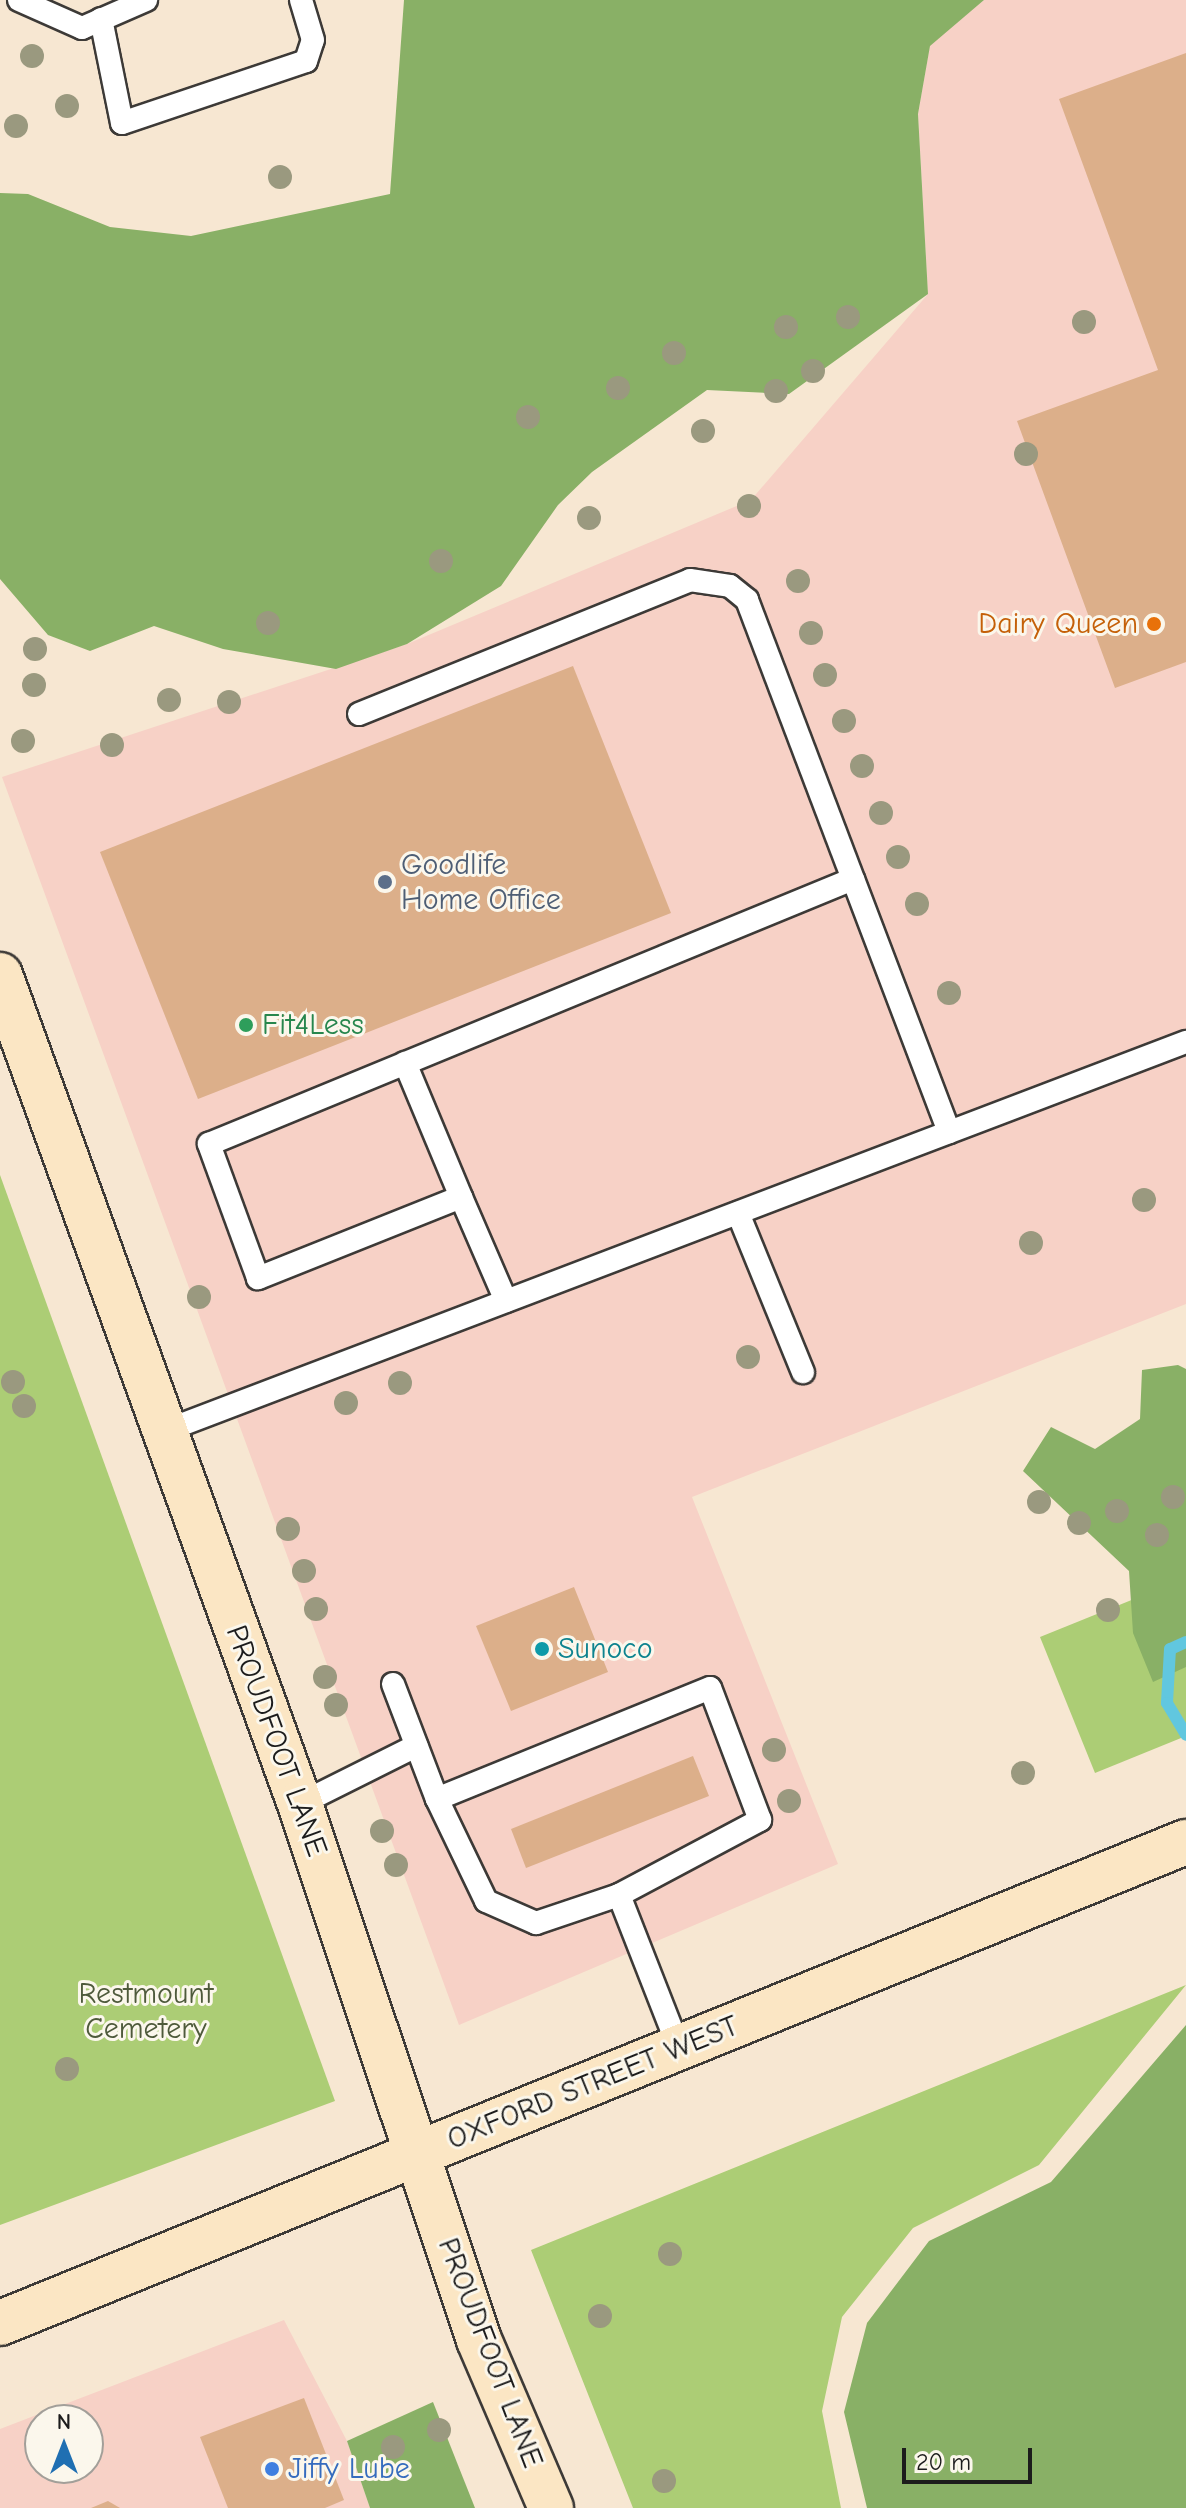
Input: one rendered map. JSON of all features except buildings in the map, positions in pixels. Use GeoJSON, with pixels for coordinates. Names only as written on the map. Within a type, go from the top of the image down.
{"type":"FeatureCollection","features":[{"type":"Feature","properties":{"kind":"street","name":"PROUDFOOT LANE"},"geometry":{"type":"LineString","coordinates":[[0,975],[300,1804],[479,2340],[551,2508]]}},
{"type":"Feature","properties":{"kind":"street","name":"OXFORD STREET WEST"},"geometry":{"type":"LineString","coordinates":[[0,2323],[1186,1842]]}},
{"type":"Feature","properties":{"kind":"lane"},"geometry":{"type":"LineString","coordinates":[[19,0],[82,28],[146,0]]}},
{"type":"Feature","properties":{"kind":"lane"},"geometry":{"type":"LineString","coordinates":[[101,19],[122,123],[306,61],[313,40],[301,0]]}},
{"type":"Feature","properties":{"kind":"lane"},"geometry":{"type":"LineString","coordinates":[[359,714],[690,580],[730,586],[747,600],[949,1132]]}},
{"type":"Feature","properties":{"kind":"lane"},"geometry":{"type":"LineString","coordinates":[[461,1197],[258,1278],[209,1144],[853,879]]}},
{"type":"Feature","properties":{"kind":"lane"},"geometry":{"type":"LineString","coordinates":[[165,1431],[1186,1042]]}},
{"type":"Feature","properties":{"kind":"lane"},"geometry":{"type":"LineString","coordinates":[[405,1063],[506,1301]]}},
{"type":"Feature","properties":{"kind":"lane"},"geometry":{"type":"LineString","coordinates":[[738,1213],[803,1372]]}},
{"type":"Feature","properties":{"kind":"lane"},"geometry":{"type":"LineString","coordinates":[[393,1684],[437,1799],[486,1901],[536,1923],[619,1895],[760,1820],[710,1688],[437,1799]]}},
{"type":"Feature","properties":{"kind":"lane"},"geometry":{"type":"LineString","coordinates":[[300,1804],[416,1746]]}},
{"type":"Feature","properties":{"kind":"lane"},"geometry":{"type":"LineString","coordinates":[[619,1895],[679,2048]]}},
{"type":"Feature","properties":{"kind":"shaded area"},"geometry":{"type":"Polygon","coordinates":[[[984,0],[1186,0],[1186,1304],[692,1497],[838,1864],[459,2025],[2,777],[407,644],[751,500],[928,294],[918,114],[930,45],[984,0]]]}},
{"type":"Feature","properties":{"kind":"shaded area"},"geometry":{"type":"Polygon","coordinates":[[[284,2320],[347,2441],[370,2508],[0,2508],[0,2429],[24,2420],[24,2484],[104,2484],[104,2404],[65,2404],[284,2320]]]}},
{"type":"Feature","properties":{"kind":"green space"},"geometry":{"type":"Polygon","coordinates":[[[404,0],[984,0],[930,46],[918,114],[928,294],[789,394],[707,390],[592,472],[558,505],[501,586],[407,644],[336,669],[223,649],[154,626],[90,651],[48,635],[0,579],[0,193],[28,194],[110,227],[191,236],[390,194],[404,0]]]}},
{"type":"Feature","properties":{"kind":"green space","name":"Restmount Cemetery"},"geometry":{"type":"Polygon","coordinates":[[[0,1175],[335,2101],[0,2225],[0,1175]]]}},
{"type":"Feature","properties":{"kind":"green space"},"geometry":{"type":"Polygon","coordinates":[[[1178,1365],[1186,1369],[1186,1667],[1153,1682],[1133,1633],[1129,1571],[1023,1471],[1051,1427],[1095,1449],[1140,1419],[1142,1370],[1178,1365]]]}},
{"type":"Feature","properties":{"kind":"green space"},"geometry":{"type":"Polygon","coordinates":[[[1186,1578],[1186,1736],[1095,1773],[1040,1637],[1186,1578]]]}},
{"type":"Feature","properties":{"kind":"green space"},"geometry":{"type":"Polygon","coordinates":[[[1186,1985],[1039,2165],[913,2228],[842,2317],[822,2411],[841,2508],[633,2508],[531,2250],[1186,1985]]]}},
{"type":"Feature","properties":{"kind":"green space"},"geometry":{"type":"Polygon","coordinates":[[[1186,2025],[1186,2508],[867,2508],[844,2412],[867,2323],[929,2241],[1051,2182],[1186,2025]]]}},
{"type":"Feature","properties":{"kind":"green space"},"geometry":{"type":"Polygon","coordinates":[[[433,2402],[475,2508],[370,2508],[347,2441],[433,2402]]]}},
{"type":"Feature","properties":{"kind":"waterway"},"geometry":{"type":"LineString","coordinates":[[1186,1642],[1170,1649],[1167,1703],[1186,1735]]}},
{"type":"Feature","properties":{"kind":"place","name":"Dairy Queen"},"geometry":{"type":"Point","coordinates":[1154,624]}},
{"type":"Feature","properties":{"kind":"place","name":"Goodlife Home Office"},"geometry":{"type":"Point","coordinates":[385,882]}},
{"type":"Feature","properties":{"kind":"place","name":"Fit4Less"},"geometry":{"type":"Point","coordinates":[246,1025]}},
{"type":"Feature","properties":{"kind":"place","name":"Sunoco"},"geometry":{"type":"Point","coordinates":[542,1649]}},
{"type":"Feature","properties":{"kind":"place","name":"Jiffy Lube"},"geometry":{"type":"Point","coordinates":[272,2469]}}]}
